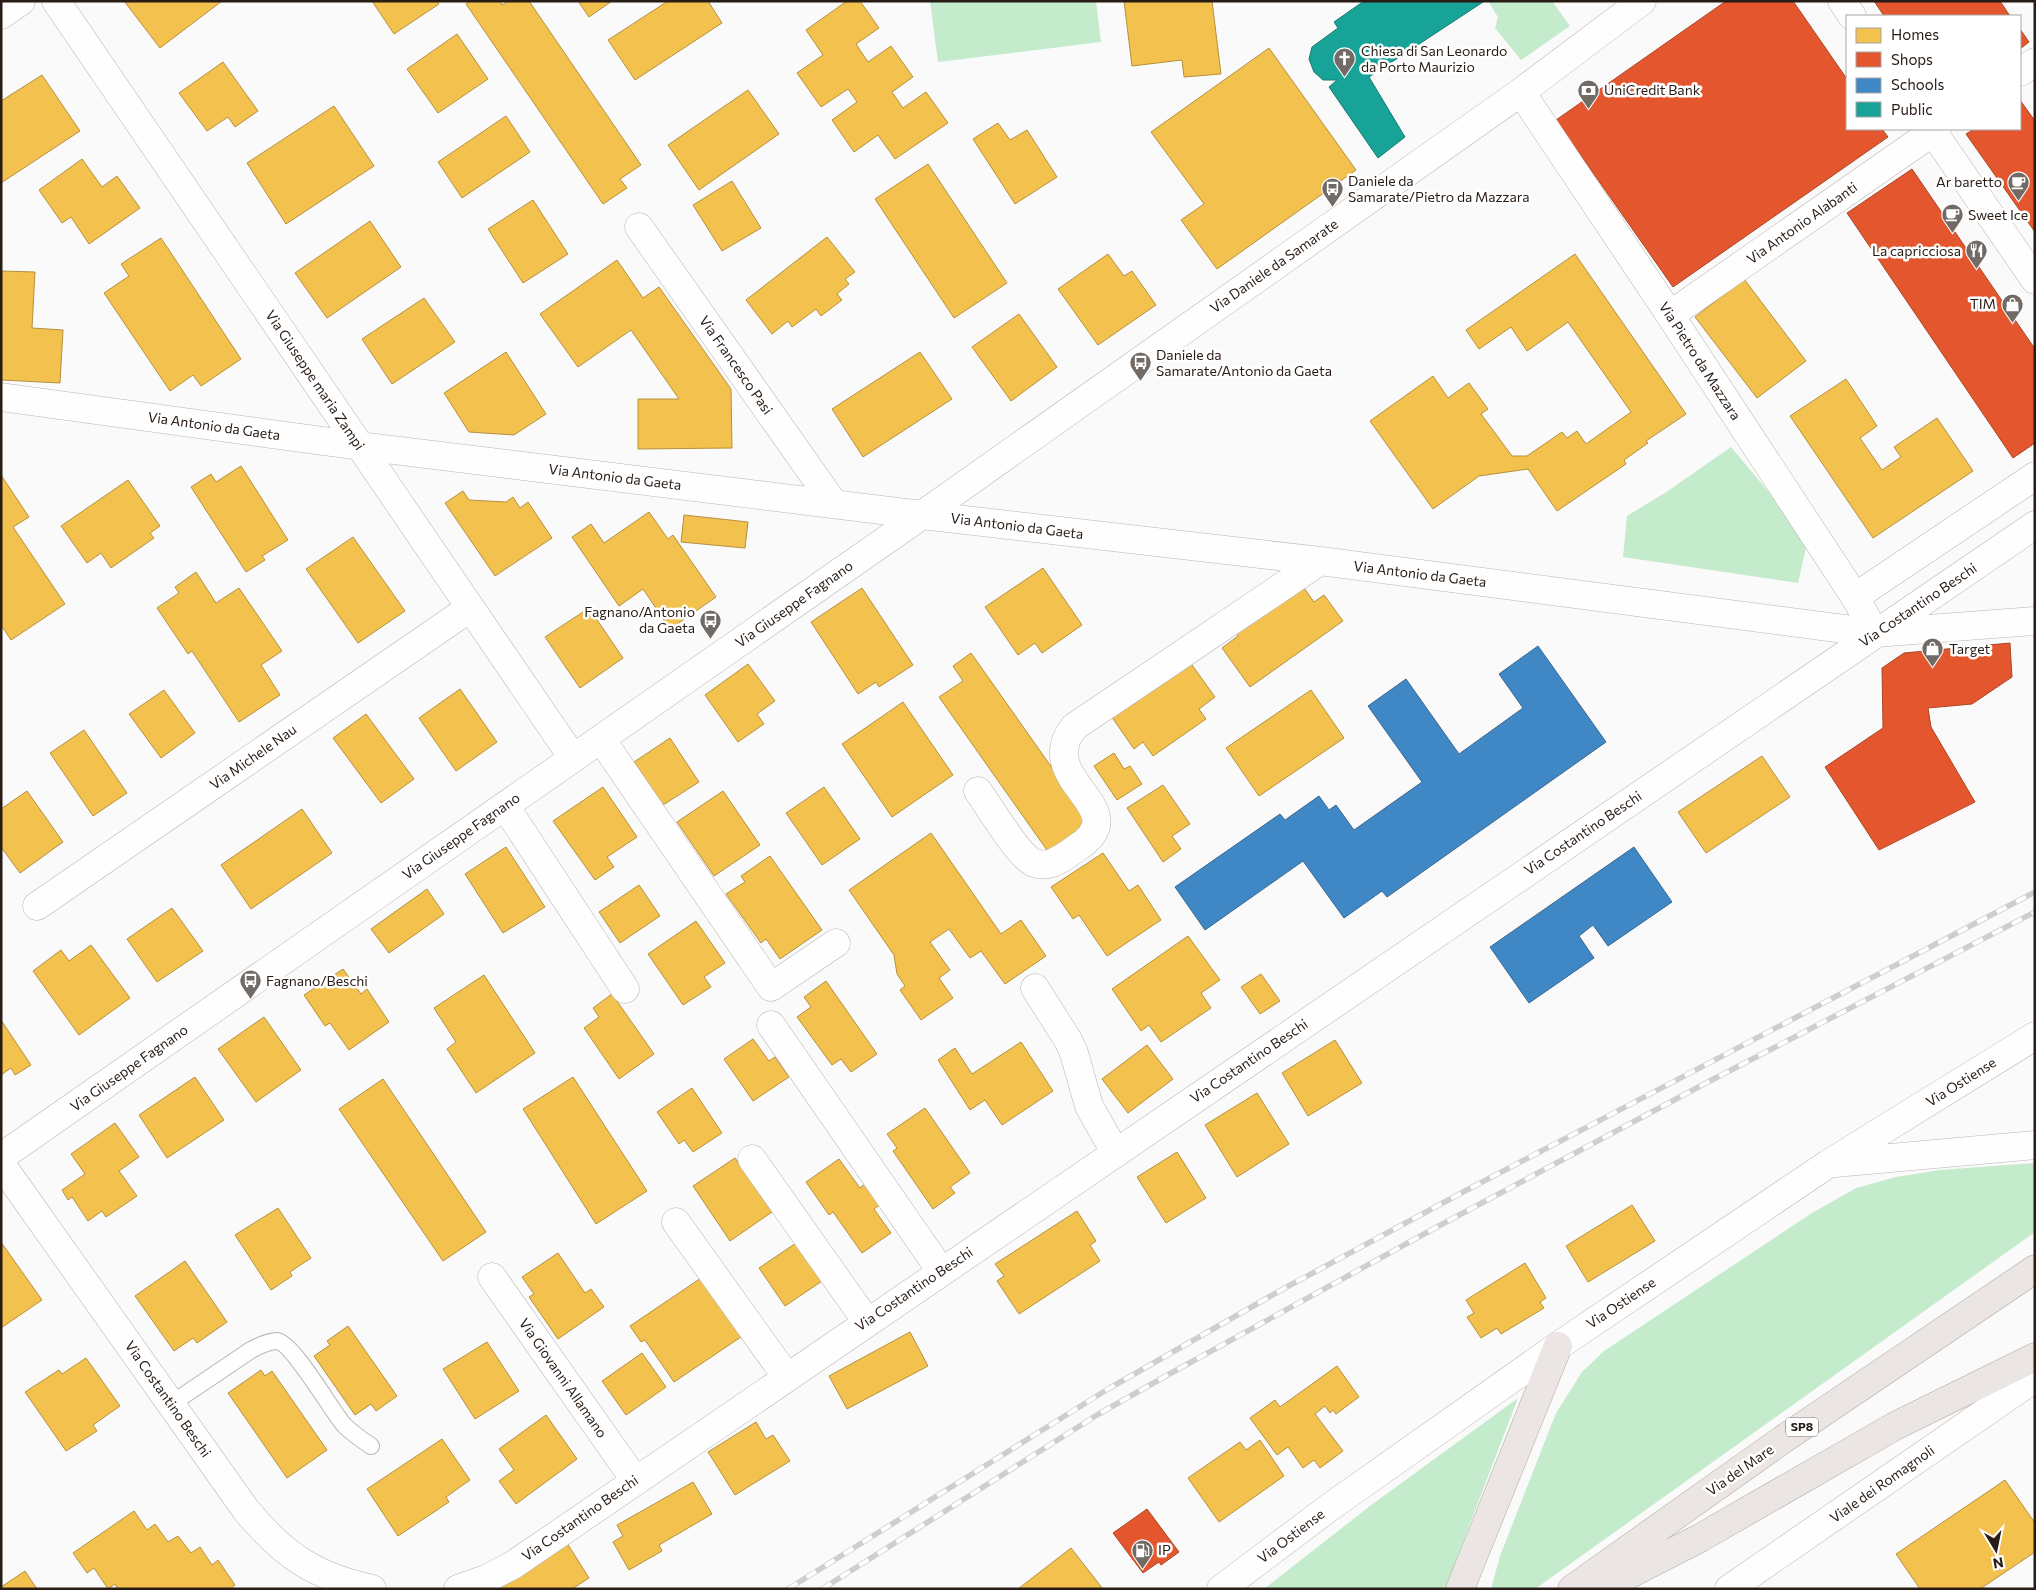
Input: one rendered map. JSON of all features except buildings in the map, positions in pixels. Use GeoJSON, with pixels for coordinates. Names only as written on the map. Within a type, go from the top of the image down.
{"type":"FeatureCollection","features":[{"type":"Feature","properties":{"kind":"main road","name":"Via del Mare"},"geometry":{"type":"LineString","coordinates":[[1572,1589],[1782,1440],[2035,1269]]}},
{"type":"Feature","properties":{"kind":"main road"},"geometry":{"type":"LineString","coordinates":[[1460,1589],[1558,1346]]}},
{"type":"Feature","properties":{"kind":"main road"},"geometry":{"type":"LineString","coordinates":[[1601,1589],[1700,1538],[1895,1426],[2035,1357]]}},
{"type":"Feature","properties":{"kind":"street"},"geometry":{"type":"LineString","coordinates":[[1,15],[21,1]]}},
{"type":"Feature","properties":{"kind":"street","name":"Via Giuseppe maria Zampi"},"geometry":{"type":"LineString","coordinates":[[56,1],[573,758]]}},
{"type":"Feature","properties":{"kind":"street"},"geometry":{"type":"LineString","coordinates":[[1842,1],[1851,15]]}},
{"type":"Feature","properties":{"kind":"street","name":"Via Daniele da Samarate"},"geometry":{"type":"LineString","coordinates":[[922,515],[1521,92],[1627,5]]}},
{"type":"Feature","properties":{"kind":"street"},"geometry":{"type":"LineString","coordinates":[[2021,71],[2035,62]]}},
{"type":"Feature","properties":{"kind":"street","name":"Via Pietro da Mazzara"},"geometry":{"type":"LineString","coordinates":[[1521,92],[1670,315],[1854,597],[1875,633]]}},
{"type":"Feature","properties":{"kind":"street"},"geometry":{"type":"LineString","coordinates":[[1933,130],[2035,280]]}},
{"type":"Feature","properties":{"kind":"street","name":"Via Antonio Alabanti"},"geometry":{"type":"LineString","coordinates":[[1670,315],[1933,130]]}},
{"type":"Feature","properties":{"kind":"street","name":"Via Francesco Pasi"},"geometry":{"type":"LineString","coordinates":[[639,226],[834,504]]}},
{"type":"Feature","properties":{"kind":"street","name":"Via Antonio da Gaeta"},"geometry":{"type":"LineString","coordinates":[[1,397],[360,446],[1320,562],[1875,633],[2035,621]]}},
{"type":"Feature","properties":{"kind":"street"},"geometry":{"type":"LineString","coordinates":[[1854,597],[2035,476]]}},
{"type":"Feature","properties":{"kind":"street","name":"Via Giuseppe Fagnano"},"geometry":{"type":"LineString","coordinates":[[1,1157],[922,515]]}},
{"type":"Feature","properties":{"kind":"street","name":"Via Costantino Beschi"},"geometry":{"type":"LineString","coordinates":[[458,1589],[486,1579],[512,1565],[786,1376],[2035,525]]}},
{"type":"Feature","properties":{"kind":"street"},"geometry":{"type":"LineString","coordinates":[[978,791],[1020,850],[1034,863],[1043,865],[1052,863],[1088,841],[1097,826],[1098,818],[1069,773],[1063,754],[1066,737],[1074,727],[1320,562]]}},
{"type":"Feature","properties":{"kind":"street","name":"Via Michele Nau"},"geometry":{"type":"LineString","coordinates":[[37,906],[470,608]]}},
{"type":"Feature","properties":{"kind":"street"},"geometry":{"type":"LineString","coordinates":[[601,738],[771,987],[836,943]]}},
{"type":"Feature","properties":{"kind":"street"},"geometry":{"type":"LineString","coordinates":[[505,806],[625,989]]}},
{"type":"Feature","properties":{"kind":"street"},"geometry":{"type":"LineString","coordinates":[[1035,988],[1074,1052],[1089,1106],[1115,1152]]}},
{"type":"Feature","properties":{"kind":"street"},"geometry":{"type":"LineString","coordinates":[[770,1025],[941,1271]]}},
{"type":"Feature","properties":{"kind":"street","name":"Via Ostiense"},"geometry":{"type":"LineString","coordinates":[[1221,1589],[1330,1507],[1558,1346],[1828,1164],[2035,1036]]}},
{"type":"Feature","properties":{"kind":"street"},"geometry":{"type":"LineString","coordinates":[[1828,1164],[2035,1145]]}},
{"type":"Feature","properties":{"kind":"street"},"geometry":{"type":"LineString","coordinates":[[752,1159],[867,1322]]}},
{"type":"Feature","properties":{"kind":"street","name":"Via Costantino Beschi"},"geometry":{"type":"LineString","coordinates":[[1,1164],[246,1510],[272,1540],[299,1561],[315,1570],[338,1580],[372,1589]]}},
{"type":"Feature","properties":{"kind":"street"},"geometry":{"type":"LineString","coordinates":[[676,1222],[786,1376]]}},
{"type":"Feature","properties":{"kind":"street","name":"Via Giovanni Allamano"},"geometry":{"type":"LineString","coordinates":[[492,1277],[635,1480]]}},
{"type":"Feature","properties":{"kind":"street","name":"Viale dei Romagnoli"},"geometry":{"type":"LineString","coordinates":[[1729,1589],[2035,1378]]}},
{"type":"Feature","properties":{"kind":"lane"},"geometry":{"type":"LineString","coordinates":[[171,1404],[251,1350],[278,1341],[287,1346],[295,1355],[332,1410],[346,1426],[371,1446]]}},
{"type":"Feature","properties":{"kind":"green space"},"geometry":{"type":"Polygon","coordinates":[[[930,1],[1096,1],[1101,42],[938,62],[930,1]]]}},
{"type":"Feature","properties":{"kind":"green space"},"geometry":{"type":"Polygon","coordinates":[[[1488,1],[1552,1],[1570,26],[1521,60],[1495,28],[1498,17],[1488,1]]]}},
{"type":"Feature","properties":{"kind":"green space"},"geometry":{"type":"Polygon","coordinates":[[[1731,447],[1808,539],[1798,583],[1623,557],[1627,516],[1668,491],[1731,447]]]}},
{"type":"Feature","properties":{"kind":"green space"},"geometry":{"type":"Polygon","coordinates":[[[2035,1163],[2035,1232],[1535,1589],[1491,1589],[1500,1556],[1556,1413],[1582,1372],[1604,1351],[1812,1213],[1856,1188],[1896,1177],[1940,1170],[2035,1163]]]}},
{"type":"Feature","properties":{"kind":"green space"},"geometry":{"type":"Polygon","coordinates":[[[1518,1398],[1445,1589],[1264,1589],[1370,1506],[1518,1398]]]}},
{"type":"Feature","properties":{"kind":"railway"},"geometry":{"type":"LineString","coordinates":[[788,1589],[1108,1389],[1283,1289],[1465,1191],[2035,892]]}},
{"type":"Feature","properties":{"kind":"railway"},"geometry":{"type":"LineString","coordinates":[[822,1589],[1097,1415],[1173,1372],[1435,1228],[1706,1083],[2035,912]]}},
{"type":"Feature","properties":{"kind":"place","name":"Chiesa di San Leonardo da Porto Maurizio"},"geometry":{"type":"Point","coordinates":[1345,78]}},
{"type":"Feature","properties":{"kind":"place","name":"UniCredit Bank"},"geometry":{"type":"Point","coordinates":[1588,109]}},
{"type":"Feature","properties":{"kind":"place","name":"Ar baretto"},"geometry":{"type":"Point","coordinates":[2018,201]}},
{"type":"Feature","properties":{"kind":"place","name":"Daniele da Samarate/Pietro da Mazzara"},"geometry":{"type":"Point","coordinates":[1332,208]}},
{"type":"Feature","properties":{"kind":"place","name":"Sweet Ice"},"geometry":{"type":"Point","coordinates":[1952,234]}},
{"type":"Feature","properties":{"kind":"place","name":"La capricciosa"},"geometry":{"type":"Point","coordinates":[1977,270]}},
{"type":"Feature","properties":{"kind":"place","name":"TIM"},"geometry":{"type":"Point","coordinates":[2012,323]}},
{"type":"Feature","properties":{"kind":"place","name":"Daniele da Samarate/Antonio da Gaeta"},"geometry":{"type":"Point","coordinates":[1140,382]}},
{"type":"Feature","properties":{"kind":"place","name":"Fagnano/Antonio da Gaeta"},"geometry":{"type":"Point","coordinates":[711,639]}},
{"type":"Feature","properties":{"kind":"place","name":"Target"},"geometry":{"type":"Point","coordinates":[1933,668]}},
{"type":"Feature","properties":{"kind":"place","name":"Fagnano/Beschi"},"geometry":{"type":"Point","coordinates":[250,1000]}},
{"type":"Feature","properties":{"kind":"place","name":"IP"},"geometry":{"type":"Point","coordinates":[1142,1569]}}]}
